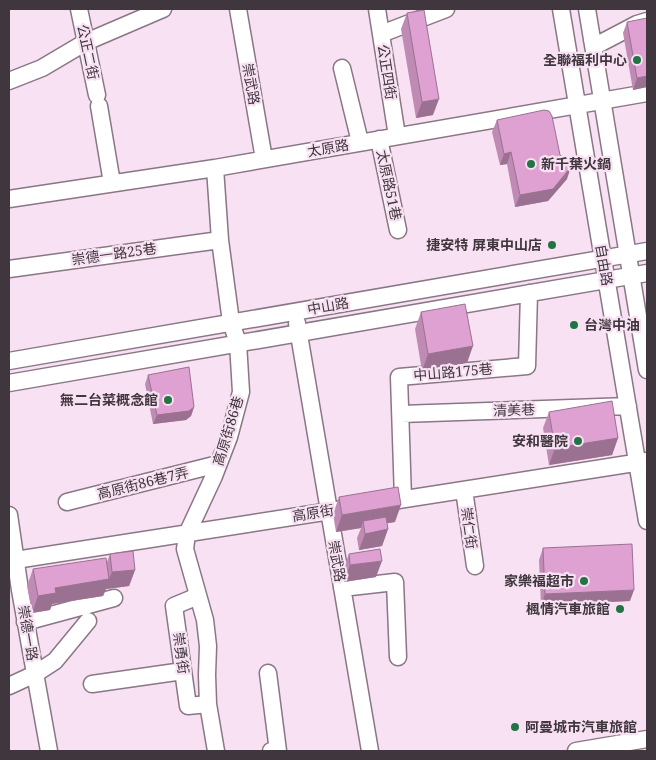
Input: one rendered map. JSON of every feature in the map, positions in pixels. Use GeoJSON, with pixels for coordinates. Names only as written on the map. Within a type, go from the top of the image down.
{"type":"FeatureCollection","features":[{"type":"Feature","properties":{"kind":"street","name":"公正二街"},"geometry":{"type":"LineString","coordinates":[[79,9],[98,100],[112,183]]}},
{"type":"Feature","properties":{"kind":"street"},"geometry":{"type":"LineString","coordinates":[[9,81],[42,68],[86,42],[163,9]]}},
{"type":"Feature","properties":{"kind":"street","name":"崇武路"},"geometry":{"type":"LineString","coordinates":[[238,9],[264,159]]}},
{"type":"Feature","properties":{"kind":"street","name":"公正四街"},"geometry":{"type":"LineString","coordinates":[[377,9],[397,136]]}},
{"type":"Feature","properties":{"kind":"street"},"geometry":{"type":"LineString","coordinates":[[381,34],[446,9]]}},
{"type":"Feature","properties":{"kind":"street","name":"自由路"},"geometry":{"type":"LineString","coordinates":[[561,9],[628,406],[642,462],[647,521]]}},
{"type":"Feature","properties":{"kind":"street","name":"自由路"},"geometry":{"type":"LineString","coordinates":[[587,9],[628,254],[639,274],[647,370]]}},
{"type":"Feature","properties":{"kind":"street"},"geometry":{"type":"LineString","coordinates":[[592,40],[595,46],[637,24],[647,21]]}},
{"type":"Feature","properties":{"kind":"street"},"geometry":{"type":"LineString","coordinates":[[342,68],[360,142]]}},
{"type":"Feature","properties":{"kind":"street","name":"太原路"},"geometry":{"type":"LineString","coordinates":[[9,199],[215,168],[647,93]]}},
{"type":"Feature","properties":{"kind":"street","name":"太原路51巷"},"geometry":{"type":"LineString","coordinates":[[379,139],[398,230]]}},
{"type":"Feature","properties":{"kind":"street","name":"高原街86巷"},"geometry":{"type":"LineString","coordinates":[[187,534],[229,437],[241,392],[238,343],[232,322],[220,240],[215,168]]}},
{"type":"Feature","properties":{"kind":"street","name":"崇德一路25巷"},"geometry":{"type":"LineString","coordinates":[[9,269],[220,240]]}},
{"type":"Feature","properties":{"kind":"street","name":"中山路"},"geometry":{"type":"LineString","coordinates":[[9,360],[647,251]]}},
{"type":"Feature","properties":{"kind":"street","name":"中山路"},"geometry":{"type":"LineString","coordinates":[[9,383],[639,274]]}},
{"type":"Feature","properties":{"kind":"street","name":"中山路175巷"},"geometry":{"type":"LineString","coordinates":[[403,499],[399,377],[527,366],[529,293]]}},
{"type":"Feature","properties":{"kind":"street","name":"崇武路"},"geometry":{"type":"LineString","coordinates":[[295,311],[370,751]]}},
{"type":"Feature","properties":{"kind":"street","name":"清美巷"},"geometry":{"type":"LineString","coordinates":[[400,414],[628,406]]}},
{"type":"Feature","properties":{"kind":"street","name":"高原街"},"geometry":{"type":"LineString","coordinates":[[12,560],[642,462]]}},
{"type":"Feature","properties":{"kind":"street","name":"高原街86巷7弄"},"geometry":{"type":"LineString","coordinates":[[67,502],[218,464]]}},
{"type":"Feature","properties":{"kind":"street","name":"崇仁街"},"geometry":{"type":"LineString","coordinates":[[464,490],[475,566]]}},
{"type":"Feature","properties":{"kind":"street","name":"崇德一路"},"geometry":{"type":"LineString","coordinates":[[9,515],[12,560],[26,622],[49,751]]}},
{"type":"Feature","properties":{"kind":"street","name":"崇勇街"},"geometry":{"type":"LineString","coordinates":[[187,534],[186,549],[205,620],[208,646],[208,704],[216,751]]}},
{"type":"Feature","properties":{"kind":"street"},"geometry":{"type":"LineString","coordinates":[[342,588],[395,582],[398,657]]}},
{"type":"Feature","properties":{"kind":"street","name":"崇勇街"},"geometry":{"type":"LineString","coordinates":[[198,596],[174,606],[188,706],[208,704]]}},
{"type":"Feature","properties":{"kind":"street"},"geometry":{"type":"LineString","coordinates":[[26,622],[114,598]]}},
{"type":"Feature","properties":{"kind":"street"},"geometry":{"type":"LineString","coordinates":[[9,686],[35,674],[56,661],[88,621]]}},
{"type":"Feature","properties":{"kind":"street"},"geometry":{"type":"LineString","coordinates":[[92,684],[183,671]]}},
{"type":"Feature","properties":{"kind":"street"},"geometry":{"type":"LineString","coordinates":[[268,673],[278,750],[271,751]]}},
{"type":"Feature","properties":{"kind":"street"},"geometry":{"type":"LineString","coordinates":[[576,751],[647,739]]}},
{"type":"Feature","properties":{"kind":"building"},"geometry":{"type":"Polygon","coordinates":[[[424,10],[439,99],[422,102],[407,13],[424,10]]]}},
{"type":"Feature","properties":{"kind":"building","name":"全聯福利中心"},"geometry":{"type":"Polygon","coordinates":[[[647,18],[647,76],[637,78],[627,22],[647,18]]]}},
{"type":"Feature","properties":{"kind":"building","name":"新千葉火鍋"},"geometry":{"type":"Polygon","coordinates":[[[544,110],[549,111],[552,116],[560,155],[570,162],[571,167],[553,189],[520,195],[511,152],[504,154],[497,120],[544,110]]]}},
{"type":"Feature","properties":{"kind":"building"},"geometry":{"type":"Polygon","coordinates":[[[465,304],[473,346],[428,354],[421,312],[465,304]]]}},
{"type":"Feature","properties":{"kind":"building","name":"無二台菜概念館"},"geometry":{"type":"Polygon","coordinates":[[[189,367],[194,407],[189,411],[157,415],[148,375],[189,367]]]}},
{"type":"Feature","properties":{"kind":"building"},"geometry":{"type":"Polygon","coordinates":[[[612,401],[618,438],[555,448],[549,412],[612,401]]]}},
{"type":"Feature","properties":{"kind":"building"},"geometry":{"type":"Polygon","coordinates":[[[398,487],[401,505],[342,515],[339,497],[398,487]]]}},
{"type":"Feature","properties":{"kind":"building"},"geometry":{"type":"Polygon","coordinates":[[[386,517],[388,529],[365,534],[363,521],[386,517]]]}},
{"type":"Feature","properties":{"kind":"building","name":"家樂福超市"},"geometry":{"type":"Polygon","coordinates":[[[632,544],[634,590],[545,594],[543,548],[632,544]]]}},
{"type":"Feature","properties":{"kind":"building"},"geometry":{"type":"Polygon","coordinates":[[[380,549],[382,561],[350,565],[349,554],[380,549]]]}},
{"type":"Feature","properties":{"kind":"building"},"geometry":{"type":"Polygon","coordinates":[[[133,551],[135,570],[112,572],[110,554],[133,551]]]}},
{"type":"Feature","properties":{"kind":"building"},"geometry":{"type":"Polygon","coordinates":[[[106,558],[109,579],[55,588],[56,593],[38,596],[33,569],[106,558]]]}},
{"type":"Feature","properties":{"kind":"place","name":"全聯福利中心"},"geometry":{"type":"Point","coordinates":[637,60]}},
{"type":"Feature","properties":{"kind":"place","name":"新千葉火鍋"},"geometry":{"type":"Point","coordinates":[531,164]}},
{"type":"Feature","properties":{"kind":"place","name":"捷安特 屏東中山店"},"geometry":{"type":"Point","coordinates":[552,245]}},
{"type":"Feature","properties":{"kind":"place","name":"台灣中油"},"geometry":{"type":"Point","coordinates":[574,325]}},
{"type":"Feature","properties":{"kind":"place","name":"無二台菜概念館"},"geometry":{"type":"Point","coordinates":[168,400]}},
{"type":"Feature","properties":{"kind":"place","name":"安和醫院"},"geometry":{"type":"Point","coordinates":[578,441]}},
{"type":"Feature","properties":{"kind":"place","name":"家樂福超市"},"geometry":{"type":"Point","coordinates":[584,581]}},
{"type":"Feature","properties":{"kind":"place","name":"楓情汽車旅館"},"geometry":{"type":"Point","coordinates":[620,609]}},
{"type":"Feature","properties":{"kind":"place","name":"阿曼城市汽車旅館"},"geometry":{"type":"Point","coordinates":[515,727]}}]}
